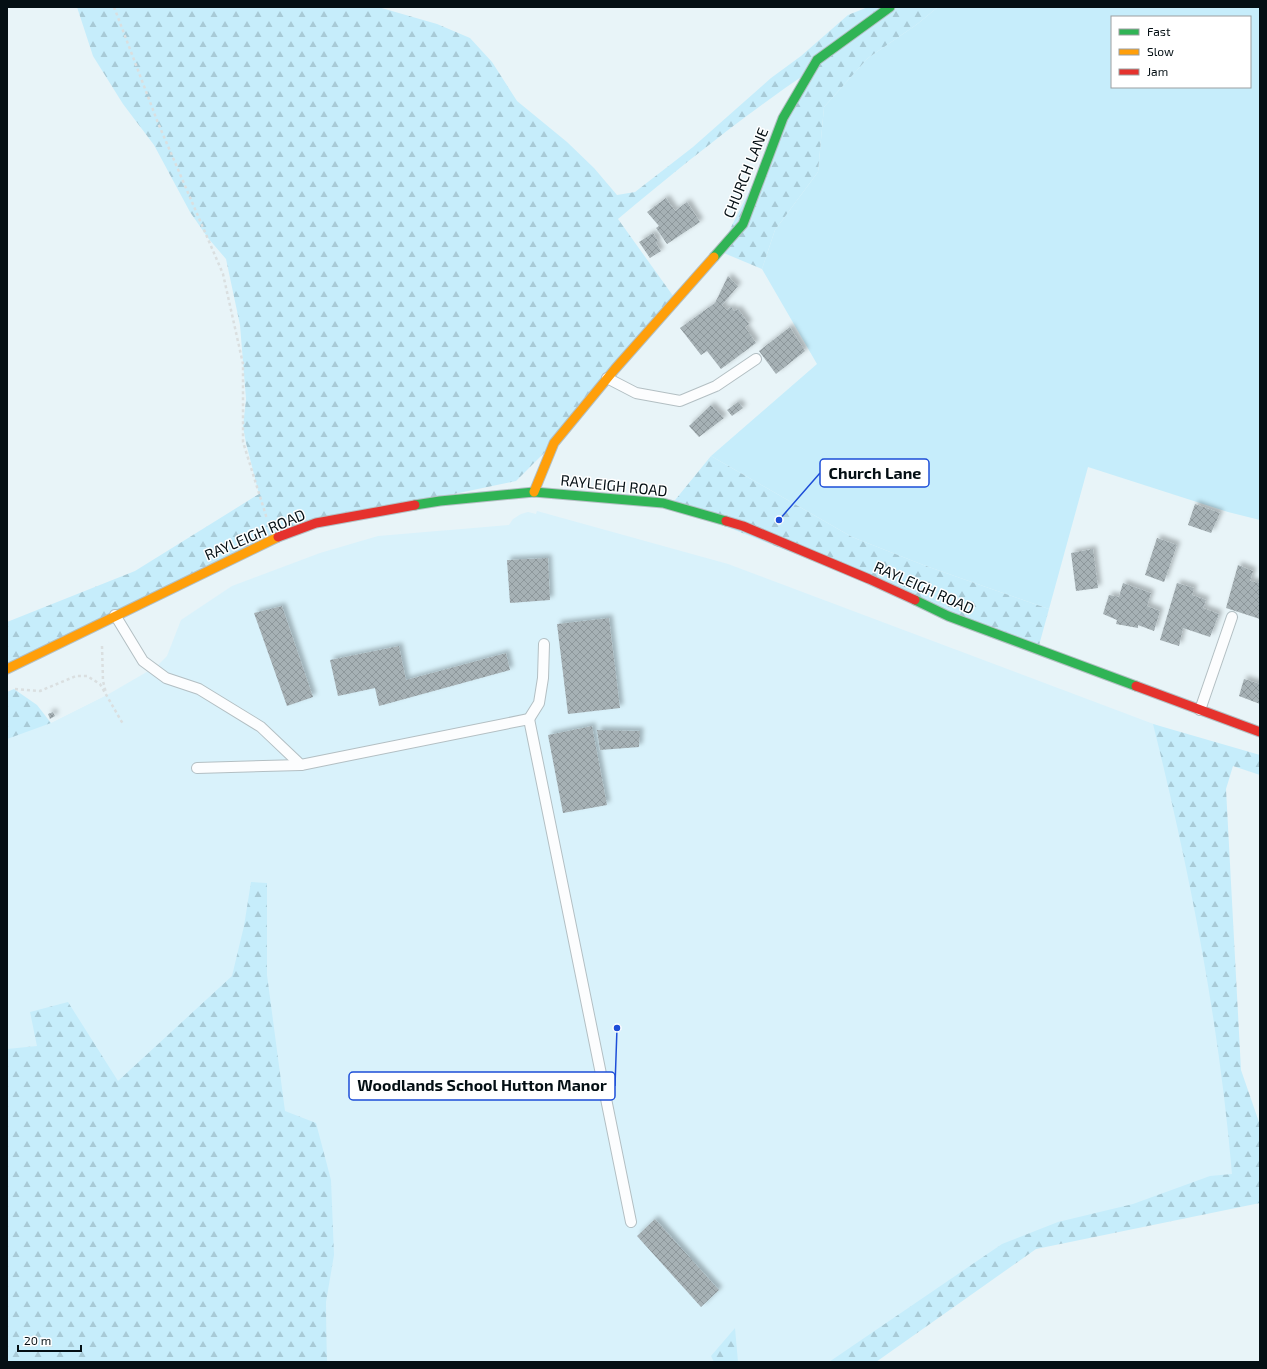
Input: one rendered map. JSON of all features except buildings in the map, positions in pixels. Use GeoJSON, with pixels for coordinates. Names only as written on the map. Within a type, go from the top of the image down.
{"type":"FeatureCollection","features":[{"type":"Feature","properties":{"kind":"main road","name":"CHURCH LANE"},"geometry":{"type":"LineString","coordinates":[[534,492],[554,443],[607,378],[743,224],[783,118],[817,60],[890,7]]}},
{"type":"Feature","properties":{"kind":"main road","name":"RAYLEIGH ROAD"},"geometry":{"type":"LineString","coordinates":[[7,669],[116,614],[273,539],[316,523],[440,501],[534,492],[663,503],[743,526],[869,579],[948,616],[1260,732]]}},
{"type":"Feature","properties":{"kind":"lane"},"geometry":{"type":"LineString","coordinates":[[607,378],[636,393],[680,401],[716,386],[756,359]]}},
{"type":"Feature","properties":{"kind":"lane"},"geometry":{"type":"LineString","coordinates":[[116,614],[143,661],[166,678],[199,689],[261,727],[302,765]]}},
{"type":"Feature","properties":{"kind":"lane"},"geometry":{"type":"LineString","coordinates":[[1200,710],[1232,617]]}},
{"type":"Feature","properties":{"kind":"lane"},"geometry":{"type":"LineString","coordinates":[[544,644],[543,678],[539,703],[529,719],[631,1222]]}},
{"type":"Feature","properties":{"kind":"lane"},"geometry":{"type":"LineString","coordinates":[[197,768],[302,765],[529,719]]}},
{"type":"Feature","properties":{"kind":"path"},"geometry":{"type":"LineString","coordinates":[[114,7],[158,123],[223,274],[243,364],[243,442],[273,539]]}},
{"type":"Feature","properties":{"kind":"path"},"geometry":{"type":"LineString","coordinates":[[102,646],[103,681],[107,695]]}},
{"type":"Feature","properties":{"kind":"path"},"geometry":{"type":"LineString","coordinates":[[14,689],[40,691],[76,676],[87,676],[100,684],[123,724]]}},
{"type":"Feature","properties":{"kind":"shaded area"},"geometry":{"type":"Polygon","coordinates":[[[537,511],[728,564],[1196,740],[1246,1187],[1036,1239],[852,1362],[327,1362],[326,1302],[7,1280],[7,736],[51,723],[107,695],[157,666],[167,656],[181,620],[232,586],[320,553],[378,536],[509,525],[513,519],[521,514],[528,512],[536,514],[537,511]]]}},
{"type":"Feature","properties":{"kind":"green space"},"geometry":{"type":"Polygon","coordinates":[[[77,7],[378,7],[437,24],[470,38],[492,62],[517,101],[567,142],[594,168],[617,195],[635,192],[693,147],[771,78],[801,56],[848,15],[868,7],[938,7],[916,25],[868,58],[824,107],[818,172],[775,230],[762,269],[719,251],[810,71],[712,142],[618,219],[676,300],[554,443],[516,481],[316,523],[7,669],[7,622],[135,571],[259,494],[243,427],[246,399],[240,325],[226,259],[208,238],[190,212],[154,145],[123,104],[93,56],[77,7]]]}},
{"type":"Feature","properties":{"kind":"green space"},"geometry":{"type":"Polygon","coordinates":[[[938,7],[1260,7],[1260,520],[1228,512],[1088,467],[1049,609],[926,566],[852,537],[711,456],[817,364],[762,269],[775,230],[818,172],[824,107],[868,58],[916,25],[938,7]]]}},
{"type":"Feature","properties":{"kind":"green space"},"geometry":{"type":"Polygon","coordinates":[[[711,456],[852,537],[926,566],[1049,609],[1038,649],[671,505],[711,456]]]}},
{"type":"Feature","properties":{"kind":"green space"},"geometry":{"type":"Polygon","coordinates":[[[14,689],[37,705],[51,723],[7,739],[7,692],[14,689]]]}},
{"type":"Feature","properties":{"kind":"green space"},"geometry":{"type":"Polygon","coordinates":[[[1153,724],[1260,755],[1260,775],[1233,766],[1226,789],[1241,1070],[1260,1125],[1260,1203],[1036,1249],[876,1362],[829,1362],[1002,1244],[1058,1222],[1133,1204],[1210,1176],[1232,1174],[1219,1060],[1202,948],[1179,835],[1153,724]]]}},
{"type":"Feature","properties":{"kind":"green space"},"geometry":{"type":"Polygon","coordinates":[[[251,882],[267,883],[267,975],[285,1111],[316,1123],[331,1180],[334,1255],[326,1302],[327,1362],[7,1361],[7,1049],[37,1046],[30,1012],[68,1002],[118,1081],[232,976],[244,926],[251,882]]]}},
{"type":"Feature","properties":{"kind":"green space"},"geometry":{"type":"Polygon","coordinates":[[[735,1328],[738,1362],[714,1362],[711,1356],[735,1328]]]}},
{"type":"Feature","properties":{"kind":"traffic: fast"},"geometry":{"type":"LineString","coordinates":[[714,257],[743,224],[783,118],[817,60],[890,7]]}},
{"type":"Feature","properties":{"kind":"traffic: fast"},"geometry":{"type":"LineString","coordinates":[[415,505],[440,501],[534,492],[663,503],[726,521]]}},
{"type":"Feature","properties":{"kind":"traffic: fast"},"geometry":{"type":"LineString","coordinates":[[915,600],[948,616],[1136,686]]}},
{"type":"Feature","properties":{"kind":"traffic: slow"},"geometry":{"type":"LineString","coordinates":[[534,492],[554,443],[615,369],[714,257]]}},
{"type":"Feature","properties":{"kind":"traffic: slow"},"geometry":{"type":"LineString","coordinates":[[7,669],[278,537]]}},
{"type":"Feature","properties":{"kind":"traffic: jam"},"geometry":{"type":"LineString","coordinates":[[278,537],[316,523],[415,505]]}},
{"type":"Feature","properties":{"kind":"traffic: jam"},"geometry":{"type":"LineString","coordinates":[[726,521],[743,526],[915,600]]}},
{"type":"Feature","properties":{"kind":"traffic: jam"},"geometry":{"type":"LineString","coordinates":[[1136,686],[1260,732]]}},
{"type":"Feature","properties":{"kind":"place","name":"Church Lane"},"geometry":{"type":"Point","coordinates":[779,520]}},
{"type":"Feature","properties":{"kind":"place","name":"Woodlands School Hutton Manor"},"geometry":{"type":"Point","coordinates":[617,1028]}}]}
